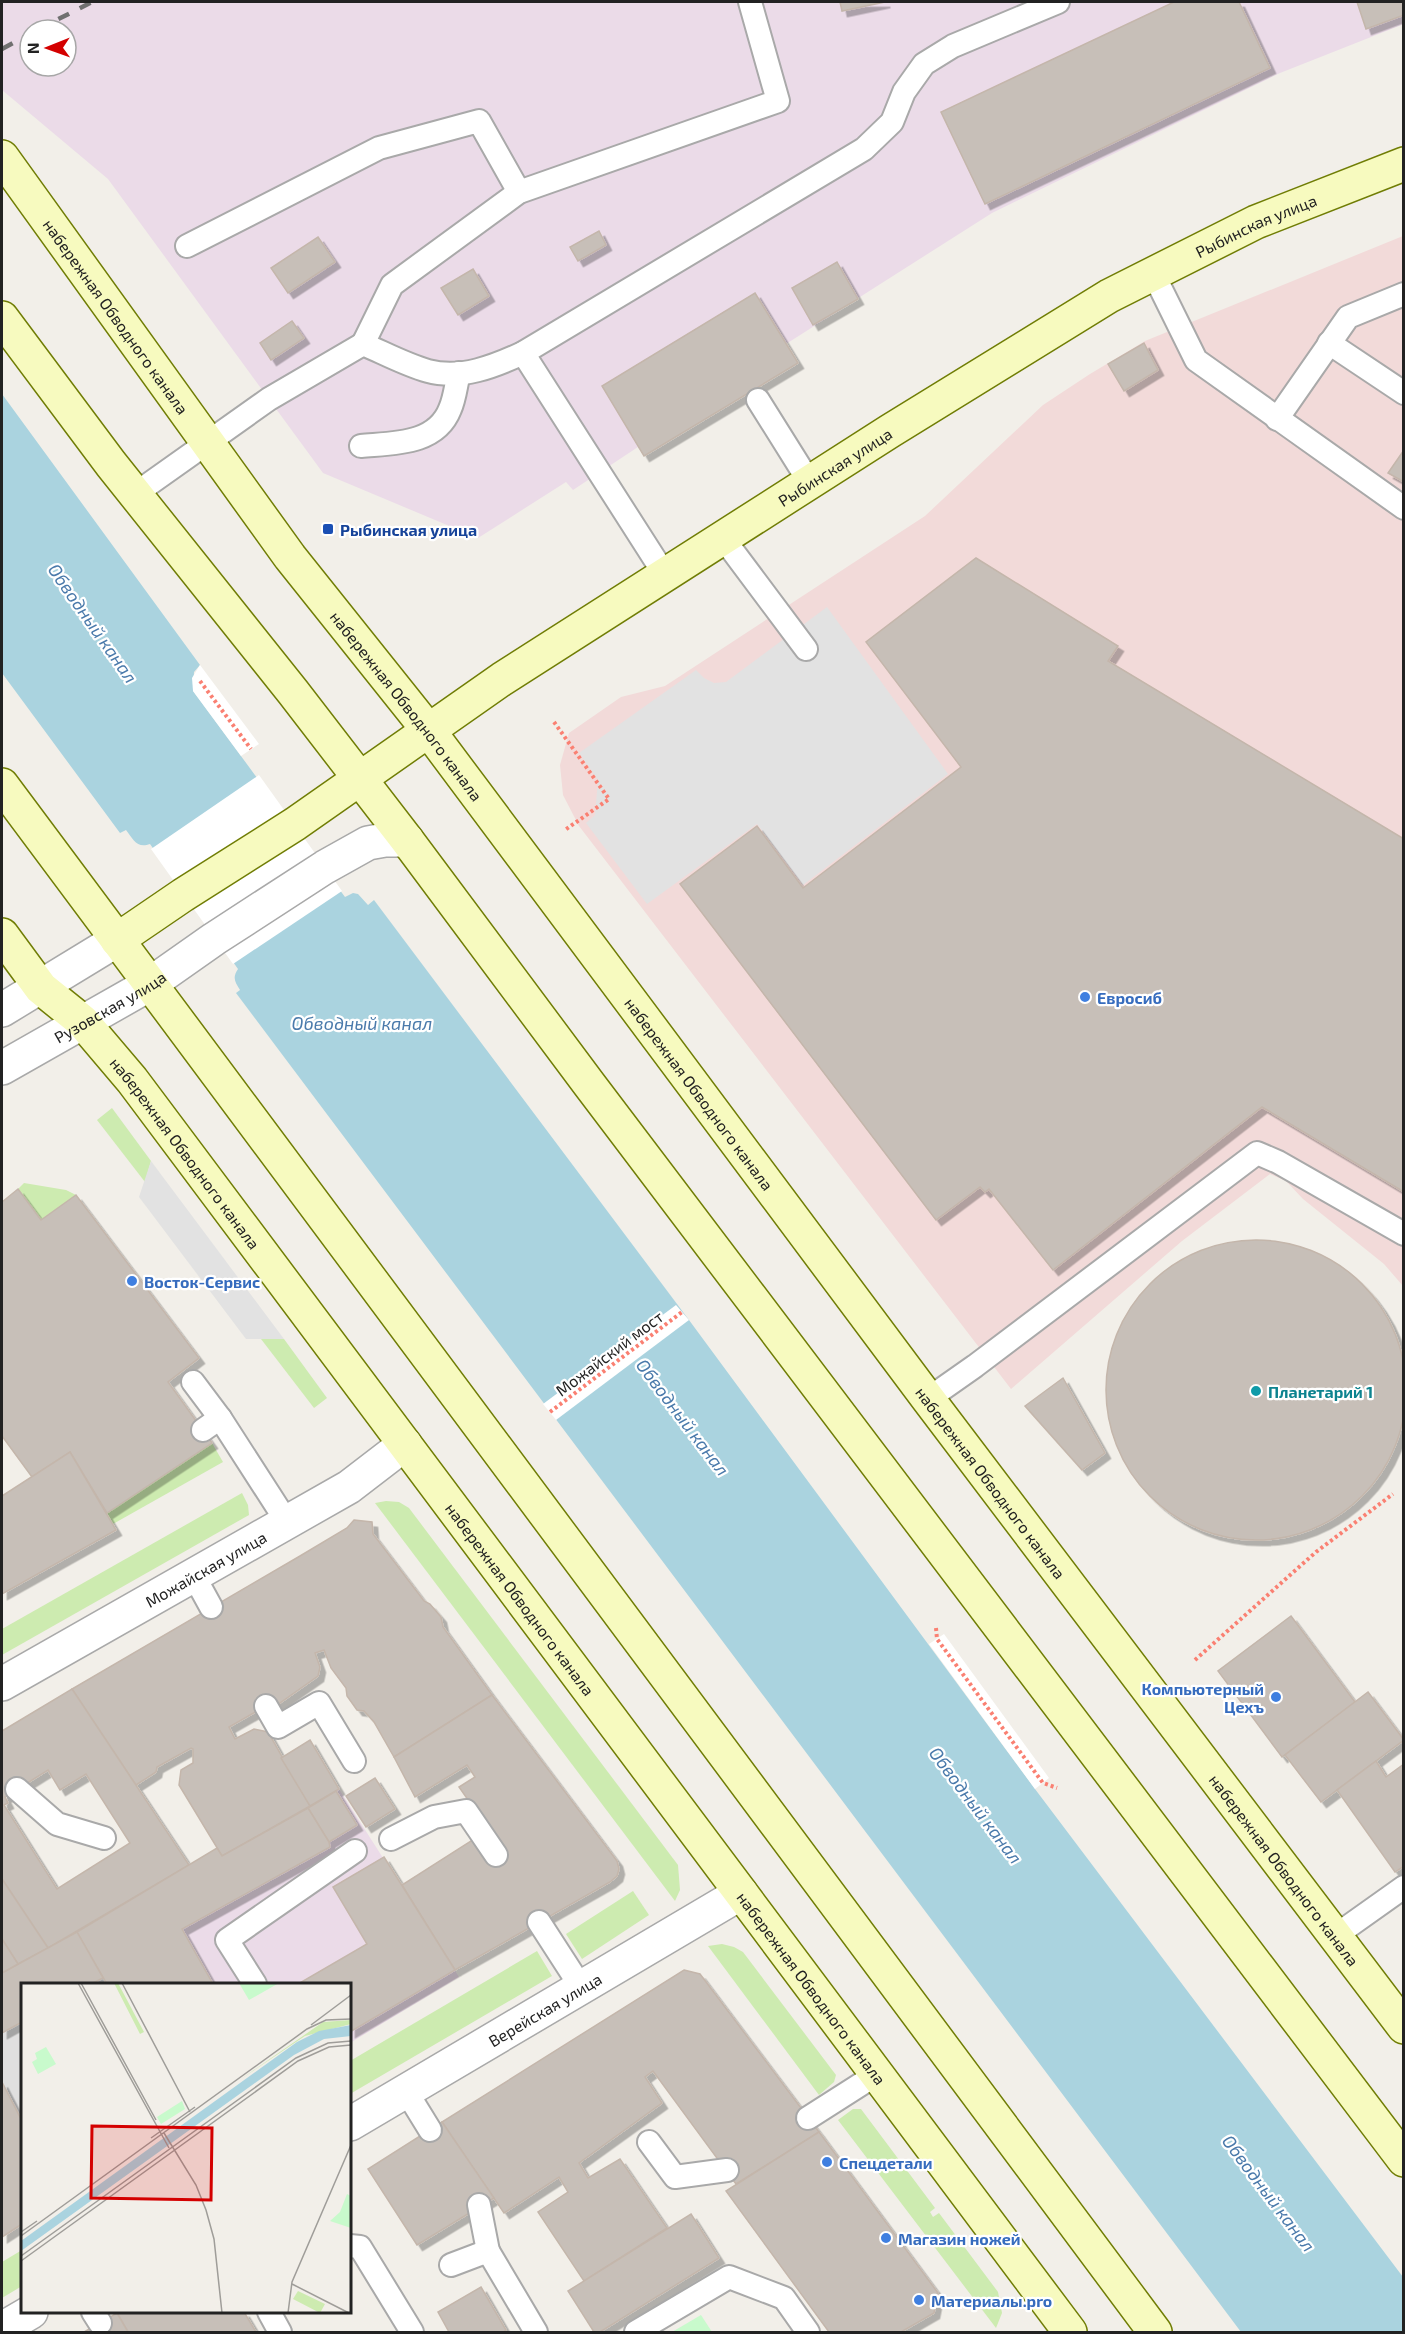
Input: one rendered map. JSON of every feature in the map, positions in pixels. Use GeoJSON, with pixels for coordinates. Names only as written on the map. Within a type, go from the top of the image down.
{"type":"FeatureCollection","features":[{"type":"Feature","properties":{"kind":"main road","name":"набережная Обводного канала"},"geometry":{"type":"LineString","coordinates":[[2,157],[290,557],[429,731],[928,1399],[1404,2027]]}},
{"type":"Feature","properties":{"kind":"main road","name":"Рыбинская улица"},"geometry":{"type":"LineString","coordinates":[[117,940],[360,780],[502,679],[920,412],[1109,296],[1256,222],[1404,164]]}},
{"type":"Feature","properties":{"kind":"main road"},"geometry":{"type":"LineString","coordinates":[[2,318],[135,494],[293,692],[407,840],[589,1084],[1404,2160]]}},
{"type":"Feature","properties":{"kind":"main road"},"geometry":{"type":"LineString","coordinates":[[2,785],[1155,2332]]}},
{"type":"Feature","properties":{"kind":"main road","name":"набережная Обводного канала"},"geometry":{"type":"LineString","coordinates":[[2,935],[41,988],[82,1021],[132,1080],[877,2074],[1067,2332]]}},
{"type":"Feature","properties":{"kind":"street","name":"Рузовская улица"},"geometry":{"type":"LineString","coordinates":[[2,1068],[150,984],[214,939],[325,867],[368,843],[407,840]]}},
{"type":"Feature","properties":{"kind":"street"},"geometry":{"type":"LineString","coordinates":[[2,1011],[117,940]]}},
{"type":"Feature","properties":{"kind":"street","name":"Можайская улица"},"geometry":{"type":"LineString","coordinates":[[2,1684],[349,1487],[405,1444]]}},
{"type":"Feature","properties":{"kind":"street","name":"Верейская улица"},"geometry":{"type":"LineString","coordinates":[[351,2123],[741,1893]]}},
{"type":"Feature","properties":{"kind":"street"},"geometry":{"type":"LineString","coordinates":[[2,2329],[29,2313]]}},
{"type":"Feature","properties":{"kind":"lane"},"geometry":{"type":"LineString","coordinates":[[135,494],[269,399],[363,344],[392,285],[519,192],[777,101],[750,2]]}},
{"type":"Feature","properties":{"kind":"lane"},"geometry":{"type":"LineString","coordinates":[[363,344],[430,371],[459,373],[491,368],[524,353],[864,149],[892,122],[904,92],[924,64],[953,46],[1058,2]]}},
{"type":"Feature","properties":{"kind":"lane"},"geometry":{"type":"LineString","coordinates":[[187,246],[379,148],[478,122],[519,192]]}},
{"type":"Feature","properties":{"kind":"lane"},"geometry":{"type":"LineString","coordinates":[[1153,273],[1196,360],[1404,508]]}},
{"type":"Feature","properties":{"kind":"lane"},"geometry":{"type":"LineString","coordinates":[[1277,419],[1348,317],[1404,294]]}},
{"type":"Feature","properties":{"kind":"lane"},"geometry":{"type":"LineString","coordinates":[[1329,343],[1404,393]]}},
{"type":"Feature","properties":{"kind":"lane"},"geometry":{"type":"LineString","coordinates":[[524,353],[665,574]]}},
{"type":"Feature","properties":{"kind":"lane"},"geometry":{"type":"LineString","coordinates":[[361,446],[411,441],[435,430],[450,410],[459,373]]}},
{"type":"Feature","properties":{"kind":"lane"},"geometry":{"type":"LineString","coordinates":[[758,400],[810,483]]}},
{"type":"Feature","properties":{"kind":"lane"},"geometry":{"type":"LineString","coordinates":[[723,538],[806,649]]}},
{"type":"Feature","properties":{"kind":"lane"},"geometry":{"type":"LineString","coordinates":[[928,1399],[1257,1153],[1278,1162],[1404,1234]]}},
{"type":"Feature","properties":{"kind":"lane"},"geometry":{"type":"LineString","coordinates":[[193,1382],[212,1424],[287,1522]]}},
{"type":"Feature","properties":{"kind":"lane"},"geometry":{"type":"LineString","coordinates":[[194,1576],[211,1607]]}},
{"type":"Feature","properties":{"kind":"lane"},"geometry":{"type":"LineString","coordinates":[[266,1706],[278,1726],[320,1703],[354,1761]]}},
{"type":"Feature","properties":{"kind":"lane"},"geometry":{"type":"LineString","coordinates":[[17,1789],[57,1824],[104,1838]]}},
{"type":"Feature","properties":{"kind":"lane"},"geometry":{"type":"LineString","coordinates":[[391,1839],[434,1817],[466,1810],[496,1855]]}},
{"type":"Feature","properties":{"kind":"lane"},"geometry":{"type":"LineString","coordinates":[[254,1983],[227,1940],[355,1851]]}},
{"type":"Feature","properties":{"kind":"lane"},"geometry":{"type":"LineString","coordinates":[[1335,1936],[1404,1887]]}},
{"type":"Feature","properties":{"kind":"lane"},"geometry":{"type":"LineString","coordinates":[[539,1922],[581,1987]]}},
{"type":"Feature","properties":{"kind":"lane"},"geometry":{"type":"LineString","coordinates":[[808,2118],[877,2074]]}},
{"type":"Feature","properties":{"kind":"lane"},"geometry":{"type":"LineString","coordinates":[[406,2091],[430,2130]]}},
{"type":"Feature","properties":{"kind":"lane"},"geometry":{"type":"LineString","coordinates":[[650,2142],[675,2177],[728,2170]]}},
{"type":"Feature","properties":{"kind":"lane"},"geometry":{"type":"LineString","coordinates":[[479,2205],[488,2251],[536,2332]]}},
{"type":"Feature","properties":{"kind":"lane"},"geometry":{"type":"LineString","coordinates":[[351,2246],[360,2247],[412,2332]]}},
{"type":"Feature","properties":{"kind":"lane"},"geometry":{"type":"LineString","coordinates":[[451,2265],[488,2251]]}},
{"type":"Feature","properties":{"kind":"lane"},"geometry":{"type":"LineString","coordinates":[[636,2332],[729,2277],[784,2298],[808,2332]]}},
{"type":"Feature","properties":{"kind":"lane"},"geometry":{"type":"LineString","coordinates":[[270,2313],[280,2332]]}},
{"type":"Feature","properties":{"kind":"path"},"geometry":{"type":"LineString","coordinates":[[200,681],[251,749]]}},
{"type":"Feature","properties":{"kind":"path"},"geometry":{"type":"LineString","coordinates":[[554,723],[609,799],[565,830]]}},
{"type":"Feature","properties":{"kind":"path","name":"Можайский мост"},"geometry":{"type":"LineString","coordinates":[[550,1412],[682,1312]]}},
{"type":"Feature","properties":{"kind":"path"},"geometry":{"type":"LineString","coordinates":[[1194,1660],[1316,1552],[1393,1494]]}},
{"type":"Feature","properties":{"kind":"path"},"geometry":{"type":"LineString","coordinates":[[936,1628],[937,1639],[1043,1783],[1057,1788]]}},
{"type":"Feature","properties":{"kind":"shaded area"},"geometry":{"type":"Polygon","coordinates":[[[2,2],[1403,2],[1404,24],[1280,73],[992,213],[786,344],[798,363],[644,456],[638,447],[573,490],[566,482],[478,538],[323,473],[108,179],[2,90],[2,2]]]}},
{"type":"Feature","properties":{"kind":"shaded area"},"geometry":{"type":"Polygon","coordinates":[[[1403,236],[1403,1286],[1384,1264],[1303,1199],[1286,1181],[1270,1174],[1182,1241],[1011,1389],[579,826],[563,795],[560,765],[569,733],[621,697],[665,686],[925,516],[1043,405],[1145,341],[1403,236]]]}},
{"type":"Feature","properties":{"kind":"shaded area"},"geometry":{"type":"Polygon","coordinates":[[[827,607],[948,774],[803,885],[757,824],[647,904],[586,823],[595,815],[598,780],[579,753],[696,670],[704,678],[714,683],[726,682],[827,607]]]}},
{"type":"Feature","properties":{"kind":"shaded area"},"geometry":{"type":"Polygon","coordinates":[[[151,1161],[284,1339],[246,1339],[139,1197],[151,1161]]]}},
{"type":"Feature","properties":{"kind":"shaded area"},"geometry":{"type":"Polygon","coordinates":[[[339,1789],[459,1977],[351,2042],[351,1983],[106,1983],[77,1932],[217,1848],[223,1855],[339,1789]]]}},
{"type":"Feature","properties":{"kind":"shaded area"},"geometry":{"type":"Polygon","coordinates":[[[2,1879],[48,1948],[77,1932],[106,1983],[21,1983],[21,2225],[2,2237],[2,1879]]]}},
{"type":"Feature","properties":{"kind":"green space"},"geometry":{"type":"Polygon","coordinates":[[[112,1108],[151,1161],[145,1182],[97,1120],[112,1108]]]}},
{"type":"Feature","properties":{"kind":"green space"},"geometry":{"type":"Polygon","coordinates":[[[24,1183],[66,1190],[76,1195],[41,1220],[18,1189],[24,1183]]]}},
{"type":"Feature","properties":{"kind":"green space"},"geometry":{"type":"Polygon","coordinates":[[[261,1339],[284,1339],[327,1398],[314,1408],[261,1339]]]}},
{"type":"Feature","properties":{"kind":"green space"},"geometry":{"type":"Polygon","coordinates":[[[212,1443],[223,1462],[113,1524],[107,1513],[212,1443]]]}},
{"type":"Feature","properties":{"kind":"green space"},"geometry":{"type":"Polygon","coordinates":[[[242,1493],[248,1505],[249,1515],[2,1655],[2,1629],[242,1493]]]}},
{"type":"Feature","properties":{"kind":"green space"},"geometry":{"type":"Polygon","coordinates":[[[399,1502],[409,1508],[678,1865],[680,1890],[675,1901],[375,1503],[399,1502]]]}},
{"type":"Feature","properties":{"kind":"green space"},"geometry":{"type":"Polygon","coordinates":[[[633,1891],[649,1915],[582,1959],[566,1934],[633,1891]]]}},
{"type":"Feature","properties":{"kind":"green space"},"geometry":{"type":"Polygon","coordinates":[[[722,1944],[743,1952],[836,2075],[834,2082],[819,2095],[708,1946],[722,1944]]]}},
{"type":"Feature","properties":{"kind":"green space"},"geometry":{"type":"Polygon","coordinates":[[[537,1951],[552,1976],[351,2093],[351,2060],[537,1951]]]}},
{"type":"Feature","properties":{"kind":"green space"},"geometry":{"type":"Polygon","coordinates":[[[853,2109],[861,2109],[935,2208],[930,2212],[933,2217],[939,2213],[998,2292],[1002,2313],[996,2328],[838,2120],[853,2109]]]}},
{"type":"Feature","properties":{"kind":"green space"},"geometry":{"type":"Polygon","coordinates":[[[21,2251],[21,2287],[2,2298],[2,2262],[21,2251]]]}},
{"type":"Feature","properties":{"kind":"green space"},"geometry":{"type":"Polygon","coordinates":[[[701,2315],[712,2332],[672,2332],[701,2315]]]}},
{"type":"Feature","properties":{"kind":"water","name":"Обводный канал"},"geometry":{"type":"Polygon","coordinates":[[[2,394],[200,665],[194,672],[193,691],[345,897],[353,893],[358,894],[368,905],[374,900],[689,1320],[1035,1789],[1403,2277],[1403,2332],[1241,2332],[236,993],[240,990],[235,980],[238,969],[150,844],[139,844],[126,830],[120,833],[2,673],[2,394]]]}},
{"type":"Feature","properties":{"kind":"pier"},"geometry":{"type":"Polygon","coordinates":[[[200,665],[259,744],[241,756],[193,691],[192,678],[200,665]]]}},
{"type":"Feature","properties":{"kind":"pier"},"geometry":{"type":"Polygon","coordinates":[[[259,775],[342,891],[233,964],[151,849],[259,775]]]}},
{"type":"Feature","properties":{"kind":"pier"},"geometry":{"type":"Polygon","coordinates":[[[676,1305],[689,1320],[556,1420],[543,1404],[676,1305]]]}},
{"type":"Feature","properties":{"kind":"pier"},"geometry":{"type":"Polygon","coordinates":[[[944,1634],[1049,1778],[1035,1789],[929,1644],[944,1634]]]}},
{"type":"Feature","properties":{"kind":"building"},"geometry":{"type":"Polygon","coordinates":[[[840,2],[885,2],[842,11],[840,2]]]}},
{"type":"Feature","properties":{"kind":"building"},"geometry":{"type":"Polygon","coordinates":[[[1174,2],[1239,2],[1270,68],[985,204],[941,112],[1174,2]]]}},
{"type":"Feature","properties":{"kind":"building"},"geometry":{"type":"Polygon","coordinates":[[[1357,2],[1404,2],[1404,15],[1366,29],[1357,2]]]}},
{"type":"Feature","properties":{"kind":"building"},"geometry":{"type":"Polygon","coordinates":[[[599,231],[606,245],[578,261],[570,247],[599,231]]]}},
{"type":"Feature","properties":{"kind":"building"},"geometry":{"type":"Polygon","coordinates":[[[318,237],[335,262],[288,293],[271,268],[318,237]]]}},
{"type":"Feature","properties":{"kind":"building"},"geometry":{"type":"Polygon","coordinates":[[[837,262],[858,299],[813,325],[792,288],[837,262]]]}},
{"type":"Feature","properties":{"kind":"building"},"geometry":{"type":"Polygon","coordinates":[[[473,269],[489,296],[458,315],[441,288],[473,269]]]}},
{"type":"Feature","properties":{"kind":"building"},"geometry":{"type":"Polygon","coordinates":[[[755,293],[798,363],[644,456],[602,386],[755,293]]]}},
{"type":"Feature","properties":{"kind":"building"},"geometry":{"type":"Polygon","coordinates":[[[292,321],[304,338],[271,360],[260,343],[292,321]]]}},
{"type":"Feature","properties":{"kind":"building"},"geometry":{"type":"Polygon","coordinates":[[[1144,343],[1158,370],[1124,391],[1108,364],[1144,343]]]}},
{"type":"Feature","properties":{"kind":"building"},"geometry":{"type":"Polygon","coordinates":[[[1404,450],[1404,482],[1388,473],[1404,450]]]}},
{"type":"Feature","properties":{"kind":"building","name":"Евросиб"},"geometry":{"type":"Polygon","coordinates":[[[976,558],[1118,646],[1108,661],[1404,839],[1404,1192],[1262,1107],[1053,1270],[989,1189],[985,1192],[980,1187],[936,1220],[680,884],[757,826],[803,888],[961,767],[866,642],[976,558]]]}},
{"type":"Feature","properties":{"kind":"building"},"geometry":{"type":"Polygon","coordinates":[[[18,1189],[41,1220],[76,1195],[199,1358],[168,1382],[212,1443],[107,1513],[70,1452],[32,1477],[2,1436],[2,1202],[18,1189]]]}},
{"type":"Feature","properties":{"kind":"building","name":"Планетарий 1"},"geometry":{"type":"Polygon","coordinates":[[[1256,1240],[1285,1243],[1313,1252],[1327,1258],[1362,1284],[1388,1319],[1394,1333],[1403,1361],[1406,1390],[1403,1419],[1394,1447],[1388,1461],[1362,1496],[1327,1522],[1313,1528],[1285,1537],[1256,1540],[1227,1537],[1199,1528],[1185,1522],[1150,1496],[1124,1461],[1118,1447],[1109,1419],[1106,1390],[1109,1361],[1118,1333],[1124,1319],[1150,1284],[1185,1258],[1199,1252],[1227,1243],[1256,1240]]]}},
{"type":"Feature","properties":{"kind":"building"},"geometry":{"type":"Polygon","coordinates":[[[1063,1378],[1105,1453],[1082,1470],[1025,1406],[1063,1378]]]}},
{"type":"Feature","properties":{"kind":"building"},"geometry":{"type":"Polygon","coordinates":[[[70,1452],[116,1530],[2,1594],[2,1496],[70,1452]]]}},
{"type":"Feature","properties":{"kind":"building"},"geometry":{"type":"Polygon","coordinates":[[[354,1520],[372,1522],[373,1534],[424,1601],[430,1604],[441,1617],[443,1627],[492,1695],[394,1757],[374,1722],[364,1711],[357,1710],[347,1696],[346,1688],[331,1668],[324,1650],[315,1653],[320,1667],[318,1676],[277,1705],[266,1706],[229,1727],[235,1739],[254,1729],[268,1732],[310,1806],[222,1856],[179,1785],[181,1770],[193,1763],[193,1749],[157,1767],[156,1772],[136,1785],[72,1689],[347,1528],[354,1520]]]}},
{"type":"Feature","properties":{"kind":"building"},"geometry":{"type":"Polygon","coordinates":[[[1291,1616],[1355,1702],[1282,1757],[1218,1671],[1291,1616]]]}},
{"type":"Feature","properties":{"kind":"building"},"geometry":{"type":"Polygon","coordinates":[[[72,1689],[189,1865],[48,1948],[2,1879],[2,1731],[72,1689]],[[48,1770],[5,1797],[8,1803],[4,1805],[57,1889],[130,1843],[86,1774],[60,1790],[48,1770]]]}},
{"type":"Feature","properties":{"kind":"building"},"geometry":{"type":"Polygon","coordinates":[[[1368,1692],[1404,1740],[1321,1802],[1285,1755],[1368,1692]]]}},
{"type":"Feature","properties":{"kind":"building"},"geometry":{"type":"Polygon","coordinates":[[[492,1695],[617,1861],[619,1869],[617,1876],[610,1882],[455,1970],[402,1885],[474,1839],[503,1850],[459,1787],[475,1777],[467,1765],[415,1797],[394,1757],[492,1695]]]}},
{"type":"Feature","properties":{"kind":"building"},"geometry":{"type":"Polygon","coordinates":[[[310,1740],[339,1789],[310,1806],[281,1758],[310,1740]]]}},
{"type":"Feature","properties":{"kind":"building"},"geometry":{"type":"Polygon","coordinates":[[[1376,1761],[1386,1777],[1404,1764],[1404,1866],[1395,1872],[1337,1790],[1376,1761]]]}},
{"type":"Feature","properties":{"kind":"building"},"geometry":{"type":"Polygon","coordinates":[[[375,1778],[395,1809],[366,1827],[346,1796],[375,1778]]]}},
{"type":"Feature","properties":{"kind":"building"},"geometry":{"type":"Polygon","coordinates":[[[336,1791],[357,1825],[329,1842],[308,1808],[336,1791]]]}},
{"type":"Feature","properties":{"kind":"building"},"geometry":{"type":"Polygon","coordinates":[[[308,1808],[330,1847],[182,1929],[212,1983],[106,1983],[77,1932],[217,1848],[222,1856],[308,1808]]]}},
{"type":"Feature","properties":{"kind":"building"},"geometry":{"type":"Polygon","coordinates":[[[384,1857],[455,1970],[351,2031],[351,1983],[300,1983],[367,1944],[333,1887],[384,1857]]]}},
{"type":"Feature","properties":{"kind":"building"},"geometry":{"type":"Polygon","coordinates":[[[2,1879],[48,1948],[18,1964],[2,1939],[2,1879]]]}},
{"type":"Feature","properties":{"kind":"building"},"geometry":{"type":"Polygon","coordinates":[[[77,1932],[103,1978],[93,1983],[21,1983],[21,2023],[2,2033],[2,1973],[77,1932]]]}},
{"type":"Feature","properties":{"kind":"building"},"geometry":{"type":"Polygon","coordinates":[[[2,1939],[18,1964],[2,1973],[2,1939]]]}},
{"type":"Feature","properties":{"kind":"building"},"geometry":{"type":"Polygon","coordinates":[[[684,1970],[700,1974],[819,2132],[736,2184],[653,2071],[645,2077],[662,2103],[579,2163],[588,2178],[620,2159],[667,2228],[584,2281],[538,2212],[568,2192],[559,2177],[504,2213],[442,2122],[684,1970]]]}},
{"type":"Feature","properties":{"kind":"building"},"geometry":{"type":"Polygon","coordinates":[[[2,2082],[21,2119],[21,2225],[2,2237],[2,2082]]]}},
{"type":"Feature","properties":{"kind":"building"},"geometry":{"type":"Polygon","coordinates":[[[442,2122],[494,2198],[417,2245],[368,2169],[442,2122]]]}},
{"type":"Feature","properties":{"kind":"building"},"geometry":{"type":"Polygon","coordinates":[[[819,2132],[938,2293],[934,2313],[901,2332],[829,2332],[726,2191],[819,2132]]]}},
{"type":"Feature","properties":{"kind":"building"},"geometry":{"type":"Polygon","coordinates":[[[691,2214],[719,2258],[600,2332],[594,2332],[568,2291],[691,2214]]]}},
{"type":"Feature","properties":{"kind":"building"},"geometry":{"type":"Polygon","coordinates":[[[481,2287],[506,2330],[503,2332],[449,2332],[438,2312],[481,2287]]]}},
{"type":"Feature","properties":{"kind":"building"},"geometry":{"type":"Polygon","coordinates":[[[117,2313],[245,2313],[256,2332],[128,2332],[117,2313]]]}},
{"type":"Feature","properties":{"kind":"building"},"geometry":{"type":"Polygon","coordinates":[[[117,2313],[128,2332],[84,2332],[100,2323],[117,2313]]]}},
{"type":"Feature","properties":{"kind":"railway"},"geometry":{"type":"LineString","coordinates":[[61,18],[92,2]]}},
{"type":"Feature","properties":{"kind":"railway"},"geometry":{"type":"LineString","coordinates":[[2,49],[18,40]]}},
{"type":"Feature","properties":{"kind":"place","name":"Рыбинская улица"},"geometry":{"type":"Point","coordinates":[328,529]}},
{"type":"Feature","properties":{"kind":"place","name":"Евросиб"},"geometry":{"type":"Point","coordinates":[1085,997]}},
{"type":"Feature","properties":{"kind":"place","name":"Восток-Сервис"},"geometry":{"type":"Point","coordinates":[132,1281]}},
{"type":"Feature","properties":{"kind":"place","name":"Планетарий 1"},"geometry":{"type":"Point","coordinates":[1256,1391]}},
{"type":"Feature","properties":{"kind":"place","name":"Компьютерный Цехъ"},"geometry":{"type":"Point","coordinates":[1276,1697]}},
{"type":"Feature","properties":{"kind":"place","name":"Спецдетали"},"geometry":{"type":"Point","coordinates":[827,2162]}},
{"type":"Feature","properties":{"kind":"place","name":"Магазин ножей"},"geometry":{"type":"Point","coordinates":[886,2238]}},
{"type":"Feature","properties":{"kind":"place","name":"Материалы.pro"},"geometry":{"type":"Point","coordinates":[919,2300]}}]}
